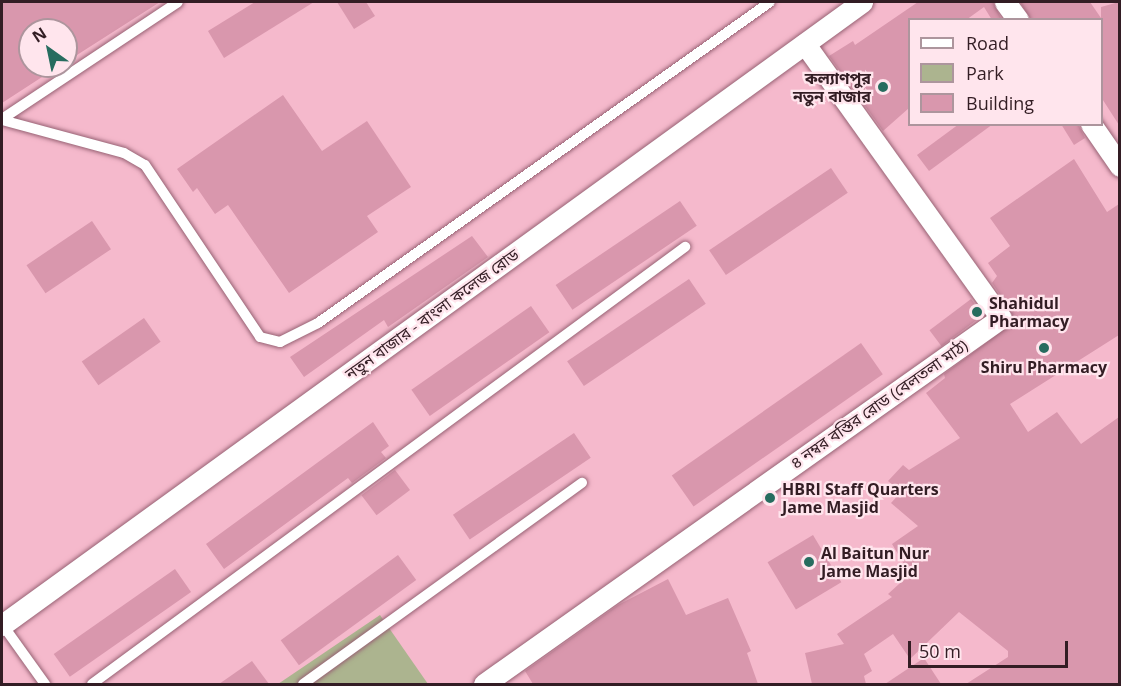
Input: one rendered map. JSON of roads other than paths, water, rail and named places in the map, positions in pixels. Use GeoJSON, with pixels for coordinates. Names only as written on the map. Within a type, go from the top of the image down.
{"type":"FeatureCollection","features":[{"type":"Feature","properties":{"kind":"street","name":"নতুন বাজার - বাংলা কলেজ রোড"},"geometry":{"type":"LineString","coordinates":[[2,625],[862,2]]}},
{"type":"Feature","properties":{"kind":"street"},"geometry":{"type":"LineString","coordinates":[[1005,2],[1017,18]]}},
{"type":"Feature","properties":{"kind":"street","name":"৪ নম্বর বস্তির রোড (বেলতলা মাঠ)"},"geometry":{"type":"LineString","coordinates":[[484,684],[1001,318],[805,44]]}},
{"type":"Feature","properties":{"kind":"street"},"geometry":{"type":"LineString","coordinates":[[1092,126],[1119,166]]}},
{"type":"Feature","properties":{"kind":"lane"},"geometry":{"type":"LineString","coordinates":[[2,119],[178,2]]}},
{"type":"Feature","properties":{"kind":"lane"},"geometry":{"type":"LineString","coordinates":[[2,119],[124,153],[145,165],[260,337],[280,342],[318,323],[770,2]]}},
{"type":"Feature","properties":{"kind":"lane"},"geometry":{"type":"LineString","coordinates":[[92,684],[685,247]]}},
{"type":"Feature","properties":{"kind":"lane"},"geometry":{"type":"LineString","coordinates":[[303,684],[582,483]]}},
{"type":"Feature","properties":{"kind":"lane"},"geometry":{"type":"LineString","coordinates":[[2,625],[45,684]]}},
{"type":"Feature","properties":{"kind":"place","name":"কল্যাণপুর নতুন বাজার"},"geometry":{"type":"Point","coordinates":[883,87]}},
{"type":"Feature","properties":{"kind":"place","name":"Shahidul Pharmacy"},"geometry":{"type":"Point","coordinates":[977,312]}},
{"type":"Feature","properties":{"kind":"place","name":"Shiru Pharmacy"},"geometry":{"type":"Point","coordinates":[1044,348]}},
{"type":"Feature","properties":{"kind":"place","name":"HBRI Staff Quarters Jame Masjid"},"geometry":{"type":"Point","coordinates":[770,498]}},
{"type":"Feature","properties":{"kind":"place","name":"Al Baitun Nur Jame Masjid"},"geometry":{"type":"Point","coordinates":[809,562]}}]}
